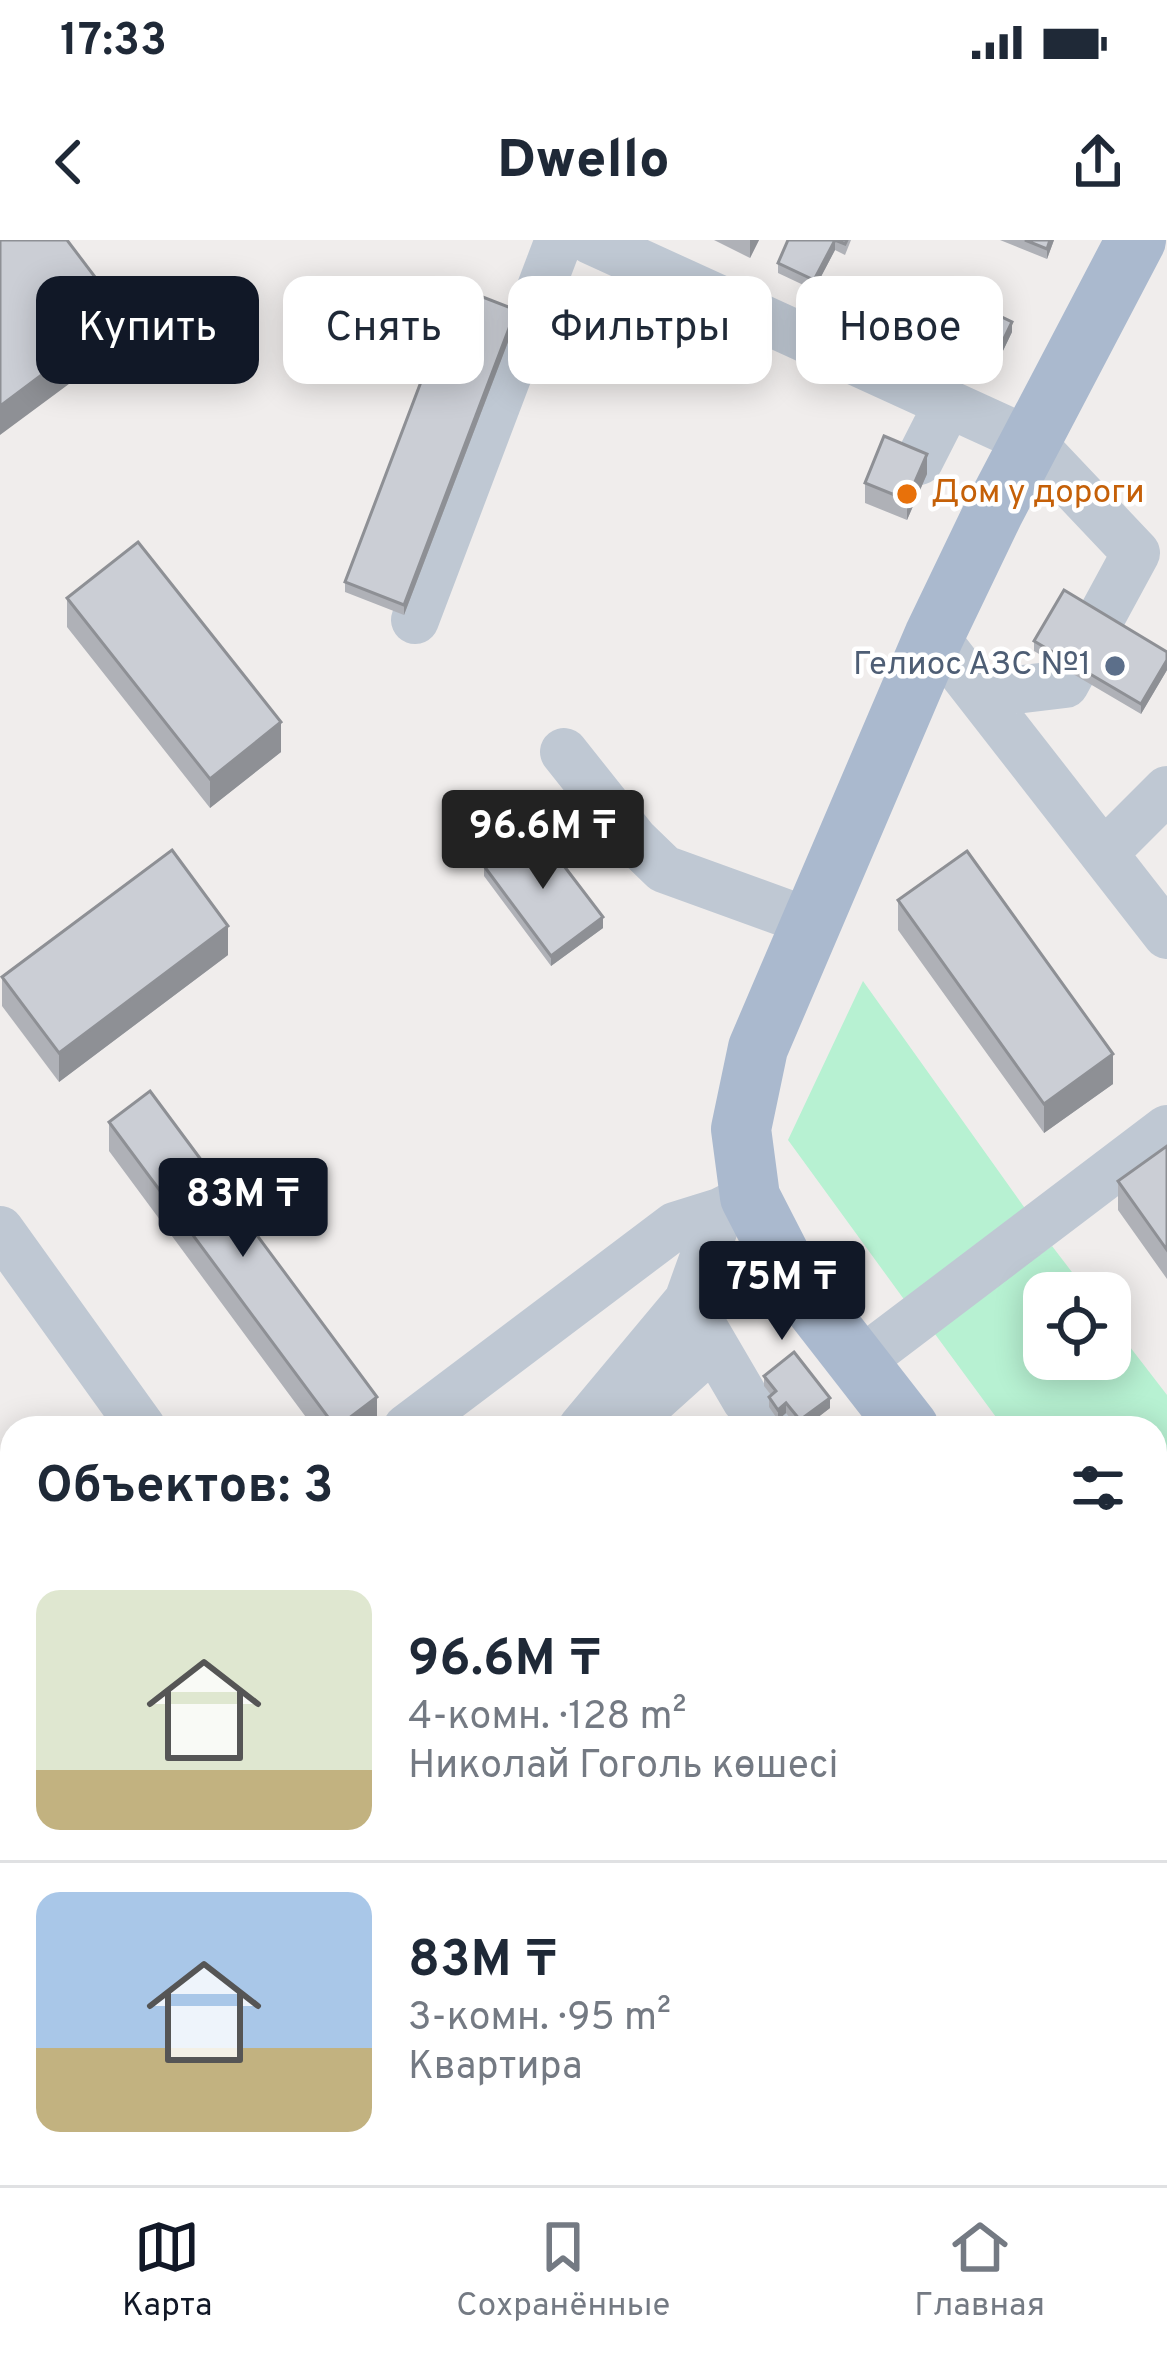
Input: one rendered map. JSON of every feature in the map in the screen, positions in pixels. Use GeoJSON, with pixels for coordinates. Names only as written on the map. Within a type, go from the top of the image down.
{"type":"FeatureCollection","features":[{"type":"Feature","properties":{"kind":"main road"},"geometry":{"type":"LineString","coordinates":[[900,1416],[735,1204],[741,1129],[758,1048],[934,636],[1030,441],[1141,240]]}},
{"type":"Feature","properties":{"kind":"street"},"geometry":{"type":"LineString","coordinates":[[415,620],[559,240]]}},
{"type":"Feature","properties":{"kind":"street"},"geometry":{"type":"LineString","coordinates":[[590,240],[653,253],[1030,441],[1136,554],[1065,684],[981,694]]}},
{"type":"Feature","properties":{"kind":"street"},"geometry":{"type":"LineString","coordinates":[[1141,240],[1167,260]]}},
{"type":"Feature","properties":{"kind":"street"},"geometry":{"type":"LineString","coordinates":[[919,461],[948,404]]}},
{"type":"Feature","properties":{"kind":"street"},"geometry":{"type":"LineString","coordinates":[[934,636],[1167,935]]}},
{"type":"Feature","properties":{"kind":"street"},"geometry":{"type":"LineString","coordinates":[[563,752],[634,840],[664,868],[810,922]]}},
{"type":"Feature","properties":{"kind":"street"},"geometry":{"type":"LineString","coordinates":[[1104,853],[1167,790]]}},
{"type":"Feature","properties":{"kind":"street"},"geometry":{"type":"LineString","coordinates":[[858,1363],[1167,1130]]}},
{"type":"Feature","properties":{"kind":"street"},"geometry":{"type":"LineString","coordinates":[[592,1416],[688,1301],[735,1204]]}},
{"type":"Feature","properties":{"kind":"street"},"geometry":{"type":"LineString","coordinates":[[423,1416],[675,1226],[735,1204]]}},
{"type":"Feature","properties":{"kind":"street"},"geometry":{"type":"LineString","coordinates":[[8,1257],[133,1416]]}},
{"type":"Feature","properties":{"kind":"street"},"geometry":{"type":"LineString","coordinates":[[688,1301],[746,1400],[761,1416]]}},
{"type":"Feature","properties":{"kind":"street"},"geometry":{"type":"LineString","coordinates":[[638,1416],[721,1360]]}},
{"type":"Feature","properties":{"kind":"street"},"geometry":{"type":"LineString","coordinates":[[674,1416],[721,1360]]}},
{"type":"Feature","properties":{"kind":"green space"},"geometry":{"type":"Polygon","coordinates":[[[863,981],[1029,1214],[911,1309],[788,1140],[863,981]]]}},
{"type":"Feature","properties":{"kind":"green space"},"geometry":{"type":"Polygon","coordinates":[[[1052,1246],[1072,1272],[1023,1272],[1023,1380],[1131,1380],[1131,1348],[1167,1395],[1167,1416],[995,1416],[932,1330],[1052,1246]]]}},
{"type":"Feature","properties":{"kind":"building"},"geometry":{"type":"Polygon","coordinates":[[[0,240],[67,240],[94,276],[36,276],[36,379],[0,406],[0,240]]]}},
{"type":"Feature","properties":{"kind":"building"},"geometry":{"type":"Polygon","coordinates":[[[788,240],[835,240],[816,276],[778,263],[788,240]]]}},
{"type":"Feature","properties":{"kind":"building"},"geometry":{"type":"Polygon","coordinates":[[[1025,240],[1050,240],[1047,249],[1025,240]]]}},
{"type":"Feature","properties":{"kind":"building"},"geometry":{"type":"Polygon","coordinates":[[[484,298],[508,307],[508,331],[404,605],[345,582],[420,384],[484,384],[484,298]]]}},
{"type":"Feature","properties":{"kind":"building"},"geometry":{"type":"Polygon","coordinates":[[[1003,318],[1012,322],[1003,341],[1003,318]]]}},
{"type":"Feature","properties":{"kind":"building"},"geometry":{"type":"Polygon","coordinates":[[[884,436],[927,454],[907,500],[865,483],[884,436]]]}},
{"type":"Feature","properties":{"kind":"building"},"geometry":{"type":"Polygon","coordinates":[[[138,542],[281,722],[210,779],[67,598],[138,542]]]}},
{"type":"Feature","properties":{"kind":"building"},"geometry":{"type":"Polygon","coordinates":[[[1064,590],[1167,652],[1141,704],[1034,641],[1064,590]]]}},
{"type":"Feature","properties":{"kind":"building"},"geometry":{"type":"Polygon","coordinates":[[[535,828],[603,917],[551,956],[484,866],[535,828]]]}},
{"type":"Feature","properties":{"kind":"building"},"geometry":{"type":"Polygon","coordinates":[[[172,850],[228,926],[59,1053],[2,977],[172,850]]]}},
{"type":"Feature","properties":{"kind":"building"},"geometry":{"type":"Polygon","coordinates":[[[967,851],[1113,1054],[1044,1104],[898,900],[967,851]]]}},
{"type":"Feature","properties":{"kind":"building"},"geometry":{"type":"Polygon","coordinates":[[[150,1091],[377,1397],[352,1416],[327,1416],[109,1122],[150,1091]]]}},
{"type":"Feature","properties":{"kind":"building"},"geometry":{"type":"Polygon","coordinates":[[[1167,1146],[1167,1250],[1118,1181],[1167,1146]]]}},
{"type":"Feature","properties":{"kind":"building"},"geometry":{"type":"Polygon","coordinates":[[[794,1352],[830,1398],[805,1416],[797,1416],[786,1403],[778,1410],[769,1397],[776,1391],[764,1376],[794,1352]]]}},
{"type":"Feature","properties":{"kind":"place","name":"Дом у дороги"},"geometry":{"type":"Point","coordinates":[907,494]}},
{"type":"Feature","properties":{"kind":"place","name":"Гелиос АЗС №1"},"geometry":{"type":"Point","coordinates":[1115,666]}}]}
